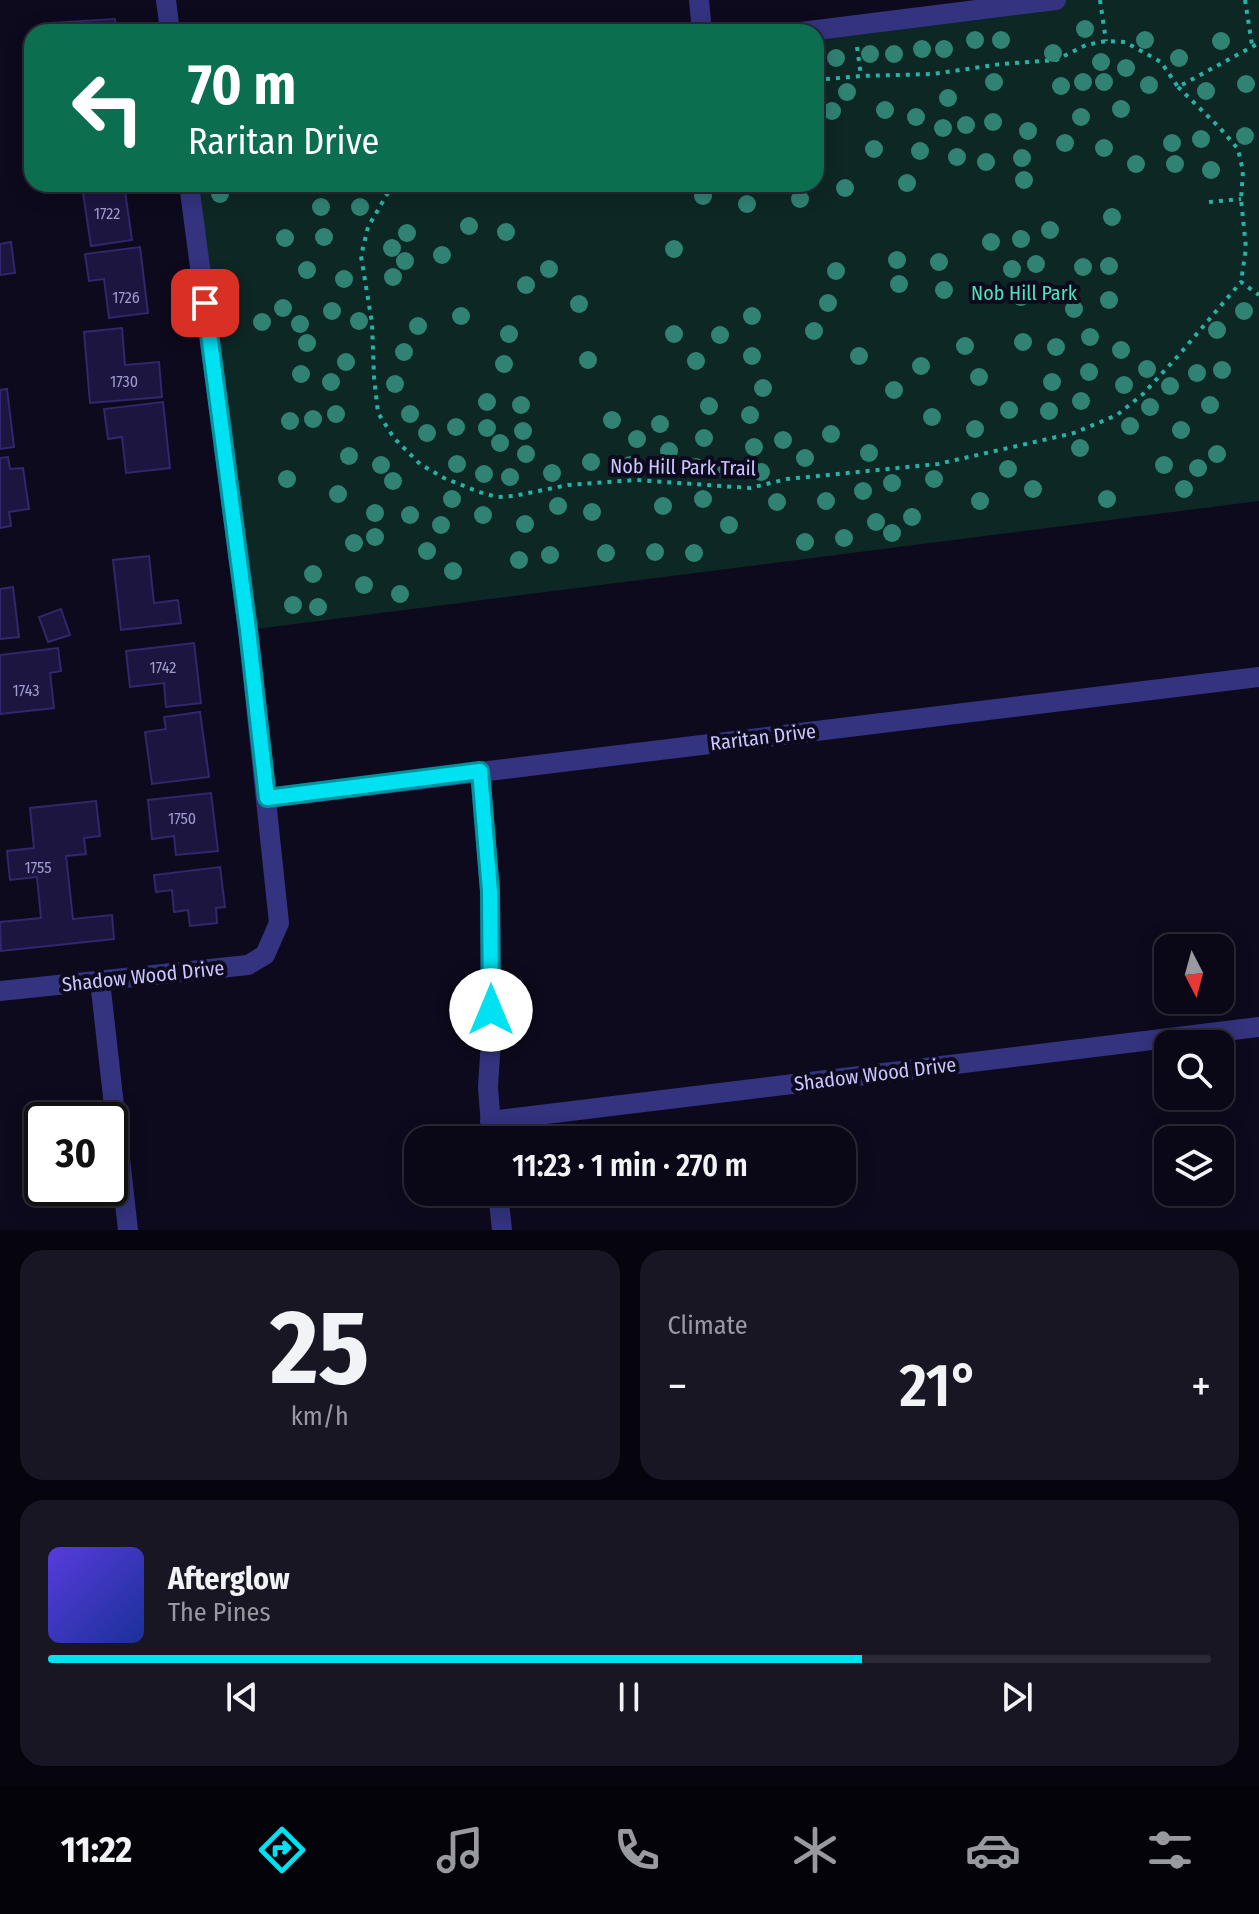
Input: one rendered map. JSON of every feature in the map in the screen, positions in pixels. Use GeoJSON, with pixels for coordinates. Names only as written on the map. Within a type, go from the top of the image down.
{"type":"FeatureCollection","features":[{"type":"Feature","properties":{"kind":"street"},"geometry":{"type":"LineString","coordinates":[[166,0],[169,24]]}},
{"type":"Feature","properties":{"kind":"street"},"geometry":{"type":"LineString","coordinates":[[699,0],[701,24]]}},
{"type":"Feature","properties":{"kind":"street"},"geometry":{"type":"LineString","coordinates":[[824,29],[1056,0]]}},
{"type":"Feature","properties":{"kind":"street"},"geometry":{"type":"LineString","coordinates":[[190,192],[267,798]]}},
{"type":"Feature","properties":{"kind":"street","name":"Raritan Drive"},"geometry":{"type":"LineString","coordinates":[[267,798],[1259,677]]}},
{"type":"Feature","properties":{"kind":"street"},"geometry":{"type":"LineString","coordinates":[[480,771],[490,891],[491,1040],[488,1087],[491,1126]]}},
{"type":"Feature","properties":{"kind":"street","name":"Shadow Wood Drive"},"geometry":{"type":"LineString","coordinates":[[0,991],[248,965],[265,955],[279,923],[267,798]]}},
{"type":"Feature","properties":{"kind":"street"},"geometry":{"type":"LineString","coordinates":[[100,981],[128,1230]]}},
{"type":"Feature","properties":{"kind":"street","name":"Shadow Wood Drive"},"geometry":{"type":"LineString","coordinates":[[521,1126],[1259,1027]]}},
{"type":"Feature","properties":{"kind":"street"},"geometry":{"type":"LineString","coordinates":[[499,1206],[502,1230]]}},
{"type":"Feature","properties":{"kind":"path"},"geometry":{"type":"LineString","coordinates":[[1100,0],[1106,41]]}},
{"type":"Feature","properties":{"kind":"path"},"geometry":{"type":"LineString","coordinates":[[1245,0],[1252,46]]}},
{"type":"Feature","properties":{"kind":"path"},"geometry":{"type":"LineString","coordinates":[[855,25],[861,76]]}},
{"type":"Feature","properties":{"kind":"path"},"geometry":{"type":"LineString","coordinates":[[824,79],[933,74],[1056,60],[1086,45],[1106,41],[1125,42],[1161,62],[1178,87],[1238,149],[1243,171],[1241,199],[1246,248],[1241,282],[1259,295]]}},
{"type":"Feature","properties":{"kind":"path"},"geometry":{"type":"LineString","coordinates":[[1178,87],[1259,43]]}},
{"type":"Feature","properties":{"kind":"path","name":"Nob Hill Park Trail"},"geometry":{"type":"LineString","coordinates":[[388,192],[368,227],[361,256],[372,323],[378,413],[394,438],[420,464],[444,478],[497,497],[568,485],[636,480],[750,488],[787,479],[938,464],[1074,433],[1117,415],[1143,394],[1241,282]]}},
{"type":"Feature","properties":{"kind":"path"},"geometry":{"type":"LineString","coordinates":[[1209,202],[1241,199]]}},
{"type":"Feature","properties":{"kind":"green space","name":"Nob Hill Park"},"geometry":{"type":"Polygon","coordinates":[[[1056,0],[1259,0],[1259,501],[248,630],[190,192],[824,192],[824,31],[1056,0]]]}},
{"type":"Feature","properties":{"kind":"building"},"geometry":{"type":"Polygon","coordinates":[[[115,19],[115,24],[51,24],[115,19]]]}},
{"type":"Feature","properties":{"kind":"building"},"geometry":{"type":"Polygon","coordinates":[[[83,192],[125,192],[132,240],[91,246],[83,192]]]}},
{"type":"Feature","properties":{"kind":"building"},"geometry":{"type":"Polygon","coordinates":[[[11,242],[15,273],[0,275],[0,244],[11,242]]]}},
{"type":"Feature","properties":{"kind":"building"},"geometry":{"type":"Polygon","coordinates":[[[140,247],[148,313],[109,318],[104,279],[89,281],[85,254],[140,247]]]}},
{"type":"Feature","properties":{"kind":"building"},"geometry":{"type":"Polygon","coordinates":[[[122,328],[125,365],[159,362],[162,397],[90,403],[84,332],[122,328]]]}},
{"type":"Feature","properties":{"kind":"building"},"geometry":{"type":"Polygon","coordinates":[[[7,389],[14,447],[0,449],[0,390],[7,389]]]}},
{"type":"Feature","properties":{"kind":"building"},"geometry":{"type":"Polygon","coordinates":[[[163,402],[170,468],[126,473],[122,437],[108,439],[104,409],[163,402]]]}},
{"type":"Feature","properties":{"kind":"building"},"geometry":{"type":"Polygon","coordinates":[[[8,457],[10,469],[23,468],[29,509],[9,512],[11,526],[0,528],[0,458],[8,457]]]}},
{"type":"Feature","properties":{"kind":"building"},"geometry":{"type":"Polygon","coordinates":[[[149,556],[154,603],[178,600],[181,623],[121,630],[113,560],[149,556]]]}},
{"type":"Feature","properties":{"kind":"building"},"geometry":{"type":"Polygon","coordinates":[[[13,587],[19,637],[0,639],[0,589],[13,587]]]}},
{"type":"Feature","properties":{"kind":"building"},"geometry":{"type":"Polygon","coordinates":[[[61,609],[70,635],[48,642],[39,617],[61,609]]]}},
{"type":"Feature","properties":{"kind":"building"},"geometry":{"type":"Polygon","coordinates":[[[194,643],[201,703],[166,707],[164,683],[130,687],[126,651],[194,643]]]}},
{"type":"Feature","properties":{"kind":"building"},"geometry":{"type":"Polygon","coordinates":[[[58,648],[61,671],[50,673],[54,708],[0,714],[0,655],[58,648]]]}},
{"type":"Feature","properties":{"kind":"building"},"geometry":{"type":"Polygon","coordinates":[[[200,712],[209,777],[152,784],[145,732],[166,729],[164,717],[200,712]]]}},
{"type":"Feature","properties":{"kind":"building"},"geometry":{"type":"Polygon","coordinates":[[[211,793],[218,851],[176,855],[174,836],[152,839],[148,800],[211,793]]]}},
{"type":"Feature","properties":{"kind":"building"},"geometry":{"type":"Polygon","coordinates":[[[96,801],[100,836],[84,838],[86,854],[66,856],[73,919],[112,915],[114,939],[1,951],[0,922],[41,918],[37,877],[10,880],[7,851],[34,848],[30,808],[96,801]]]}},
{"type":"Feature","properties":{"kind":"building"},"geometry":{"type":"Polygon","coordinates":[[[220,867],[225,907],[216,908],[217,923],[190,926],[188,910],[174,912],[172,890],[156,892],[154,875],[220,867]]]}},
{"type":"Feature","properties":{"kind":"route"},"geometry":{"type":"LineString","coordinates":[[205,303],[267,798],[480,771],[490,891],[491,1010]]}}]}
